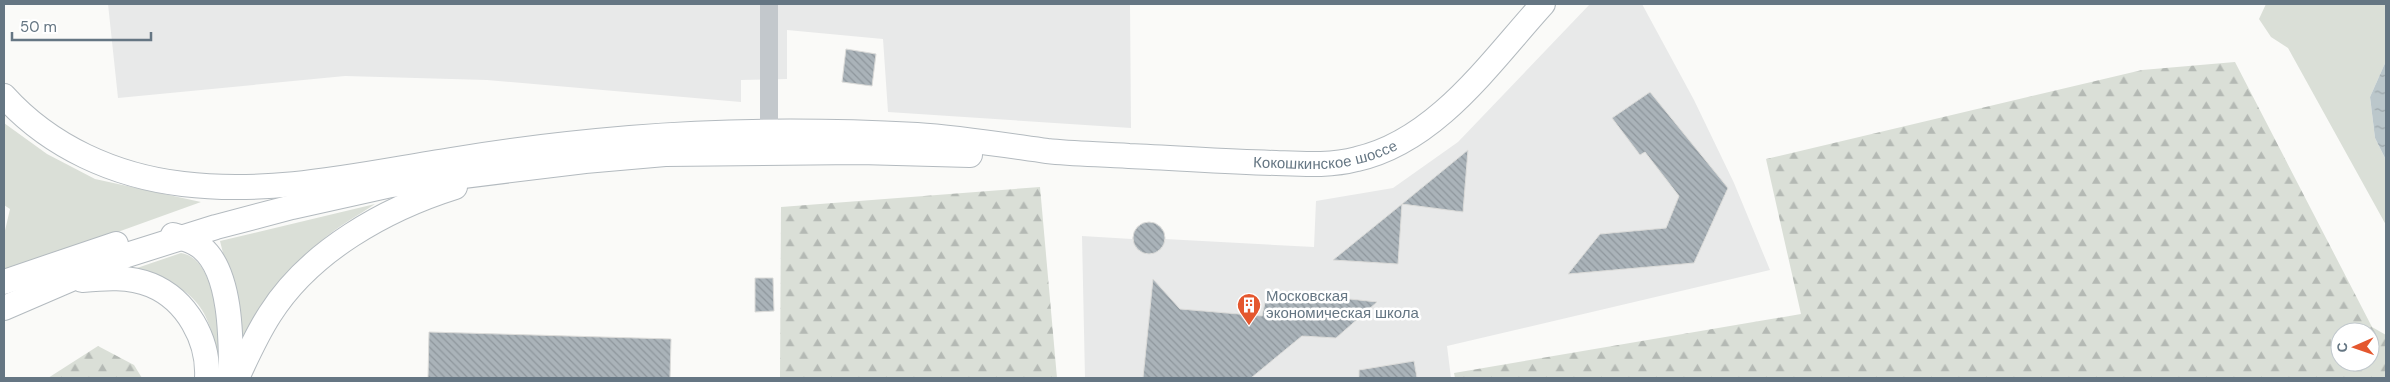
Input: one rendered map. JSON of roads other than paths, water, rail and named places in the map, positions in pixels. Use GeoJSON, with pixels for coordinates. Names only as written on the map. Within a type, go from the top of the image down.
{"type":"FeatureCollection","features":[{"type":"Feature","properties":{"kind":"main road","name":"Кокошкинское шоссе"},"geometry":{"type":"LineString","coordinates":[[769,143],[919,136],[1050,151],[1334,164],[1362,158],[1404,141],[1436,117],[1472,82],[1543,4]]}},
{"type":"Feature","properties":{"kind":"main road"},"geometry":{"type":"LineString","coordinates":[[4,96],[29,120],[61,144],[115,169],[160,181],[248,188],[291,185],[388,171],[453,159],[623,138],[769,143]]}},
{"type":"Feature","properties":{"kind":"main road"},"geometry":{"type":"LineString","coordinates":[[4,308],[127,254],[348,194],[390,185],[555,164],[769,143]]}},
{"type":"Feature","properties":{"kind":"main road"},"geometry":{"type":"LineString","coordinates":[[237,378],[257,338],[283,298],[310,269],[345,240],[390,213],[428,196],[468,183],[555,164]]}},
{"type":"Feature","properties":{"kind":"main road"},"geometry":{"type":"LineString","coordinates":[[4,282],[211,214],[388,171]]}},
{"type":"Feature","properties":{"kind":"main road"},"geometry":{"type":"LineString","coordinates":[[147,234],[164,234],[181,238],[202,247],[218,273],[229,324],[231,378]]}},
{"type":"Feature","properties":{"kind":"main road"},"geometry":{"type":"LineString","coordinates":[[61,283],[122,278],[150,284],[165,292],[180,305],[197,330],[205,351],[208,378]]}},
{"type":"Feature","properties":{"kind":"street"},"geometry":{"type":"LineString","coordinates":[[769,4],[769,143]]}},
{"type":"Feature","properties":{"kind":"water"},"geometry":{"type":"Polygon","coordinates":[[[2386,61],[2386,160],[2375,138],[2370,97],[2386,61]]]}},
{"type":"Feature","properties":{"kind":"place","name":"Московская экономическая школа"},"geometry":{"type":"Point","coordinates":[1249,326]}}]}
